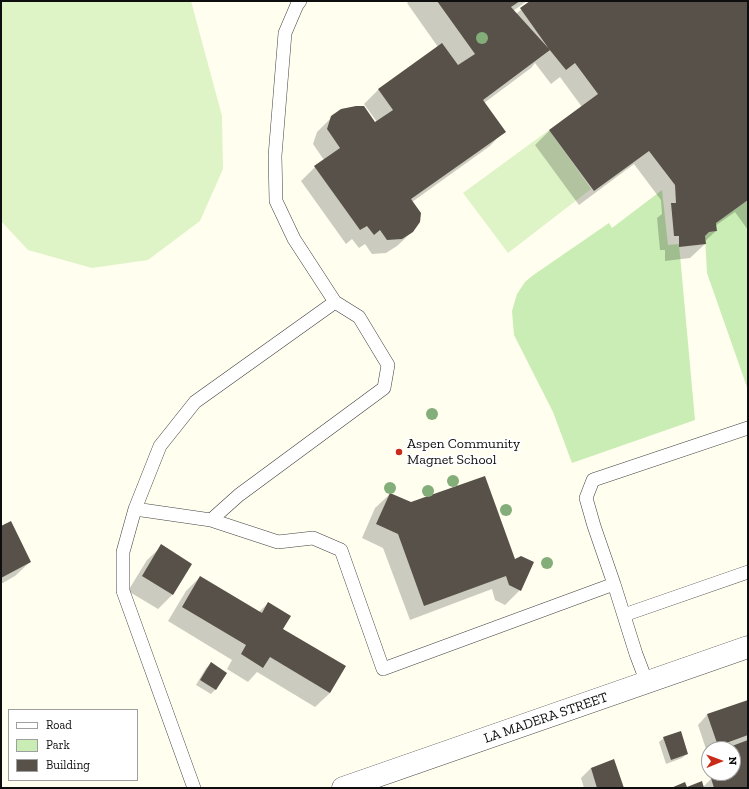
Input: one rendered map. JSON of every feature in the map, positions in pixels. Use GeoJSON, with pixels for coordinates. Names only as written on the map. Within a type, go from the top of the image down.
{"type":"FeatureCollection","features":[{"type":"Feature","properties":{"kind":"street","name":"LA MADERA STREET"},"geometry":{"type":"LineString","coordinates":[[344,788],[748,647]]}},
{"type":"Feature","properties":{"kind":"lane"},"geometry":{"type":"LineString","coordinates":[[211,520],[239,495],[384,388],[388,365],[359,317],[335,302],[294,239],[276,201],[275,156],[285,33],[300,1]]}},
{"type":"Feature","properties":{"kind":"lane"},"geometry":{"type":"LineString","coordinates":[[194,788],[123,591],[123,552],[135,509],[160,446],[195,402],[335,302]]}},
{"type":"Feature","properties":{"kind":"lane"},"geometry":{"type":"LineString","coordinates":[[647,683],[636,654],[586,498],[593,480],[748,428]]}},
{"type":"Feature","properties":{"kind":"lane"},"geometry":{"type":"LineString","coordinates":[[135,509],[211,520],[278,542],[313,538],[341,550],[383,669],[614,584]]}},
{"type":"Feature","properties":{"kind":"lane"},"geometry":{"type":"LineString","coordinates":[[624,615],[748,572]]}},
{"type":"Feature","properties":{"kind":"green space"},"geometry":{"type":"Polygon","coordinates":[[[1,1],[191,1],[222,116],[223,169],[200,221],[148,260],[92,268],[28,250],[1,221],[1,1]]]}},
{"type":"Feature","properties":{"kind":"green space"},"geometry":{"type":"Polygon","coordinates":[[[549,130],[591,189],[508,253],[463,193],[549,130]]]}},
{"type":"Feature","properties":{"kind":"green space"},"geometry":{"type":"Polygon","coordinates":[[[662,190],[668,245],[679,244],[695,420],[572,463],[553,412],[514,335],[512,311],[517,294],[525,282],[532,276],[609,223],[612,228],[662,190]]]}},
{"type":"Feature","properties":{"kind":"green space"},"geometry":{"type":"Polygon","coordinates":[[[748,200],[748,390],[707,273],[705,236],[709,232],[717,231],[716,223],[748,200]]]}},
{"type":"Feature","properties":{"kind":"building"},"geometry":{"type":"Polygon","coordinates":[[[437,1],[520,1],[511,7],[550,50],[483,100],[506,132],[411,199],[421,213],[420,222],[413,232],[402,239],[387,240],[380,230],[374,235],[367,226],[360,230],[314,166],[340,148],[327,129],[331,116],[341,109],[364,106],[375,122],[393,110],[378,89],[442,43],[458,65],[475,54],[437,1]]]}},
{"type":"Feature","properties":{"kind":"building"},"geometry":{"type":"Polygon","coordinates":[[[530,1],[748,1],[748,200],[716,223],[717,231],[709,232],[705,236],[706,244],[679,247],[679,236],[674,236],[671,203],[676,203],[675,185],[649,151],[594,191],[549,130],[598,94],[575,63],[566,70],[549,49],[520,8],[530,1]]]}},
{"type":"Feature","properties":{"kind":"building"},"geometry":{"type":"Polygon","coordinates":[[[485,476],[515,559],[521,556],[534,562],[521,591],[509,585],[506,576],[424,606],[398,534],[376,524],[390,493],[411,502],[485,476]]]}},
{"type":"Feature","properties":{"kind":"building"},"geometry":{"type":"Polygon","coordinates":[[[11,521],[31,562],[1,578],[1,526],[11,521]]]}},
{"type":"Feature","properties":{"kind":"building"},"geometry":{"type":"Polygon","coordinates":[[[161,544],[192,564],[173,595],[142,576],[161,544]]]}},
{"type":"Feature","properties":{"kind":"building"},"geometry":{"type":"Polygon","coordinates":[[[200,576],[262,613],[268,602],[291,616],[283,629],[346,666],[330,693],[270,657],[263,668],[241,654],[246,645],[182,607],[200,576]]]}},
{"type":"Feature","properties":{"kind":"building"},"geometry":{"type":"Polygon","coordinates":[[[211,662],[227,673],[216,690],[200,680],[211,662]]]}},
{"type":"Feature","properties":{"kind":"building"},"geometry":{"type":"Polygon","coordinates":[[[748,700],[748,735],[732,741],[716,741],[707,714],[748,700]]]}},
{"type":"Feature","properties":{"kind":"building"},"geometry":{"type":"Polygon","coordinates":[[[681,731],[688,754],[671,760],[663,737],[681,731]]]}},
{"type":"Feature","properties":{"kind":"building"},"geometry":{"type":"Polygon","coordinates":[[[748,740],[748,788],[714,788],[712,781],[741,781],[741,743],[748,740]]]}},
{"type":"Feature","properties":{"kind":"building"},"geometry":{"type":"Polygon","coordinates":[[[614,759],[624,788],[597,788],[591,768],[614,759]]]}},
{"type":"Feature","properties":{"kind":"building"},"geometry":{"type":"Polygon","coordinates":[[[702,781],[704,788],[671,788],[685,782],[687,787],[702,781]]]}},
{"type":"Feature","properties":{"kind":"place","name":"Aspen Community Magnet School"},"geometry":{"type":"Point","coordinates":[399,452]}}]}
